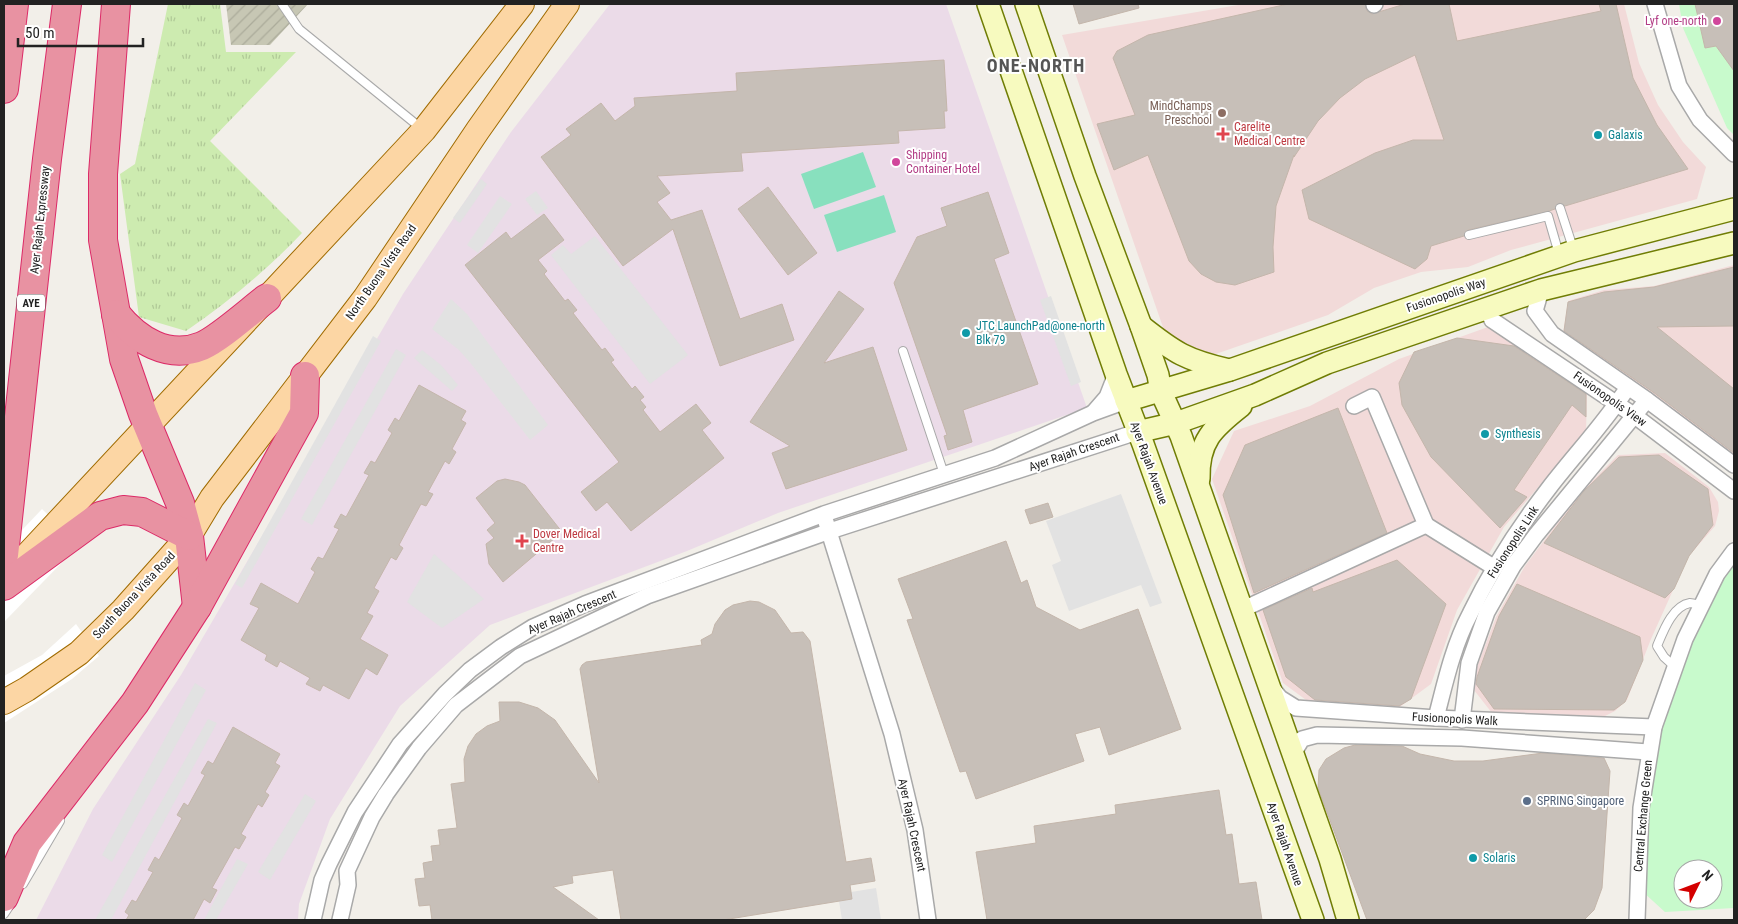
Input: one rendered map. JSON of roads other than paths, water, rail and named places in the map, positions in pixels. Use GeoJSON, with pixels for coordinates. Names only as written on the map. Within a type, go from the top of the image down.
{"type":"FeatureCollection","features":[{"type":"Feature","properties":{"kind":"highway"},"geometry":{"type":"LineString","coordinates":[[4,89],[14,4]]}},
{"type":"Feature","properties":{"kind":"highway","name":"Ayer Rajah Expressway"},"geometry":{"type":"LineString","coordinates":[[4,555],[47,159],[67,4]]}},
{"type":"Feature","properties":{"kind":"highway"},"geometry":{"type":"LineString","coordinates":[[116,4],[103,174],[103,240],[124,358],[147,424],[180,503],[189,536],[196,607]]}},
{"type":"Feature","properties":{"kind":"highway"},"geometry":{"type":"LineString","coordinates":[[116,314],[128,330],[150,345],[182,351],[203,345],[267,298]]}},
{"type":"Feature","properties":{"kind":"highway"},"geometry":{"type":"LineString","coordinates":[[4,897],[27,842],[135,703],[196,607],[304,414],[305,376]]}},
{"type":"Feature","properties":{"kind":"highway"},"geometry":{"type":"LineString","coordinates":[[4,586],[100,516],[122,510],[142,512],[189,536]]}},
{"type":"Feature","properties":{"kind":"main road"},"geometry":{"type":"LineString","coordinates":[[4,578],[424,130],[522,4]]}},
{"type":"Feature","properties":{"kind":"main road","name":"North Buona Vista Road"},"geometry":{"type":"LineString","coordinates":[[189,536],[212,498],[365,298],[478,130],[568,4]]}},
{"type":"Feature","properties":{"kind":"main road","name":"South Buona Vista Road"},"geometry":{"type":"LineString","coordinates":[[4,702],[27,689],[79,652],[123,610],[189,536]]}},
{"type":"Feature","properties":{"kind":"street","name":"Ayer Rajah Avenue"},"geometry":{"type":"LineString","coordinates":[[988,4],[1116,374],[1313,920]]}},
{"type":"Feature","properties":{"kind":"street"},"geometry":{"type":"LineString","coordinates":[[1026,4],[1085,176],[1141,326],[1158,375],[1161,392],[1176,423],[1330,859],[1348,920]]}},
{"type":"Feature","properties":{"kind":"street"},"geometry":{"type":"LineString","coordinates":[[1655,4],[1679,86],[1700,120],[1734,154]]}},
{"type":"Feature","properties":{"kind":"street","name":"Fusionopolis Way"},"geometry":{"type":"LineString","coordinates":[[1161,392],[1566,254],[1734,209]]}},
{"type":"Feature","properties":{"kind":"street","name":"Fusionopolis Way"},"geometry":{"type":"LineString","coordinates":[[1176,423],[1255,395],[1327,363],[1541,290],[1734,243]]}},
{"type":"Feature","properties":{"kind":"street","name":"Fusionopolis View"},"geometry":{"type":"LineString","coordinates":[[1541,290],[1534,311],[1552,334],[1668,415],[1734,465]]}},
{"type":"Feature","properties":{"kind":"street","name":"Fusionopolis View"},"geometry":{"type":"LineString","coordinates":[[1487,308],[1492,320],[1635,416],[1734,492]]}},
{"type":"Feature","properties":{"kind":"street"},"geometry":{"type":"LineString","coordinates":[[1141,326],[1187,359],[1230,370]]}},
{"type":"Feature","properties":{"kind":"street"},"geometry":{"type":"LineString","coordinates":[[1093,413],[1107,397],[1116,374]]}},
{"type":"Feature","properties":{"kind":"street","name":"Fusionopolis Link"},"geometry":{"type":"LineString","coordinates":[[1436,718],[1448,670],[1469,615],[1495,568],[1549,488],[1618,404],[1628,387]]}},
{"type":"Feature","properties":{"kind":"street","name":"Ayer Rajah Crescent"},"geometry":{"type":"LineString","coordinates":[[313,920],[322,880],[355,812],[400,744],[470,670],[501,647],[533,627],[564,613],[822,514],[995,458],[1093,413],[1126,401],[1161,392]]}},
{"type":"Feature","properties":{"kind":"street"},"geometry":{"type":"LineString","coordinates":[[1199,488],[1199,462],[1205,445],[1216,426],[1255,395]]}},
{"type":"Feature","properties":{"kind":"street"},"geometry":{"type":"LineString","coordinates":[[1354,406],[1372,396],[1426,525],[1495,568]]}},
{"type":"Feature","properties":{"kind":"street","name":"Fusionopolis Link"},"geometry":{"type":"LineString","coordinates":[[1462,720],[1469,663],[1486,612],[1513,566],[1536,535],[1647,400]]}},
{"type":"Feature","properties":{"kind":"street","name":"Ayer Rajah Crescent"},"geometry":{"type":"LineString","coordinates":[[340,920],[348,885],[347,871],[372,817],[419,748],[456,705],[478,686],[520,656],[647,596],[830,531],[1137,432],[1176,423]]}},
{"type":"Feature","properties":{"kind":"street","name":"Ayer Rajah Crescent"},"geometry":{"type":"LineString","coordinates":[[822,514],[830,531],[892,734],[915,830],[928,920]]}},
{"type":"Feature","properties":{"kind":"street"},"geometry":{"type":"LineString","coordinates":[[1252,605],[1426,525]]}},
{"type":"Feature","properties":{"kind":"street","name":"Central Exchange Green"},"geometry":{"type":"LineString","coordinates":[[1637,920],[1641,808],[1648,752],[1654,727],[1674,667],[1717,574],[1734,551]]}},
{"type":"Feature","properties":{"kind":"street","name":"Fusionopolis Walk"},"geometry":{"type":"LineString","coordinates":[[1267,681],[1280,698],[1296,708],[1462,720],[1654,727]]}},
{"type":"Feature","properties":{"kind":"street","name":"Fusionopolis Walk"},"geometry":{"type":"LineString","coordinates":[[1293,754],[1302,739],[1317,735],[1462,738],[1648,752]]}},
{"type":"Feature","properties":{"kind":"lane"},"geometry":{"type":"LineString","coordinates":[[282,4],[299,29],[424,130]]}},
{"type":"Feature","properties":{"kind":"lane"},"geometry":{"type":"LineString","coordinates":[[1560,208],[1566,254]]}},
{"type":"Feature","properties":{"kind":"lane"},"geometry":{"type":"LineString","coordinates":[[1469,235],[1548,216],[1566,254]]}},
{"type":"Feature","properties":{"kind":"lane"},"geometry":{"type":"LineString","coordinates":[[903,351],[944,474]]}},
{"type":"Feature","properties":{"kind":"lane"},"geometry":{"type":"LineString","coordinates":[[1596,365],[1605,365],[1613,370],[1665,407],[1668,415]]}},
{"type":"Feature","properties":{"kind":"lane"},"geometry":{"type":"LineString","coordinates":[[1674,667],[1657,646],[1665,628],[1676,612],[1690,603],[1702,606]]}},
{"type":"Feature","properties":{"kind":"lane"},"geometry":{"type":"LineString","coordinates":[[4,914],[66,809],[78,775]]}},
{"type":"Feature","properties":{"kind":"place","name":"Lyf one-north"},"geometry":{"type":"Point","coordinates":[1717,21]}},
{"type":"Feature","properties":{"kind":"place","name":"MindChamps Preschool"},"geometry":{"type":"Point","coordinates":[1222,113]}},
{"type":"Feature","properties":{"kind":"place","name":"Carelite Medical Centre"},"geometry":{"type":"Point","coordinates":[1223,134]}},
{"type":"Feature","properties":{"kind":"place","name":"Galaxis"},"geometry":{"type":"Point","coordinates":[1598,135]}},
{"type":"Feature","properties":{"kind":"place","name":"Shipping Container Hotel"},"geometry":{"type":"Point","coordinates":[896,162]}},
{"type":"Feature","properties":{"kind":"place","name":"JTC LaunchPad@one-north Blk 79"},"geometry":{"type":"Point","coordinates":[966,333]}},
{"type":"Feature","properties":{"kind":"place","name":"Synthesis"},"geometry":{"type":"Point","coordinates":[1485,434]}},
{"type":"Feature","properties":{"kind":"place","name":"Dover Medical Centre"},"geometry":{"type":"Point","coordinates":[522,541]}},
{"type":"Feature","properties":{"kind":"place","name":"SPRING Singapore"},"geometry":{"type":"Point","coordinates":[1527,801]}},
{"type":"Feature","properties":{"kind":"place","name":"Solaris"},"geometry":{"type":"Point","coordinates":[1473,858]}},
{"type":"Feature","properties":{"kind":"district","name":"ONE-NORTH"},"geometry":{"type":"Point","coordinates":[1036,65]}}]}
